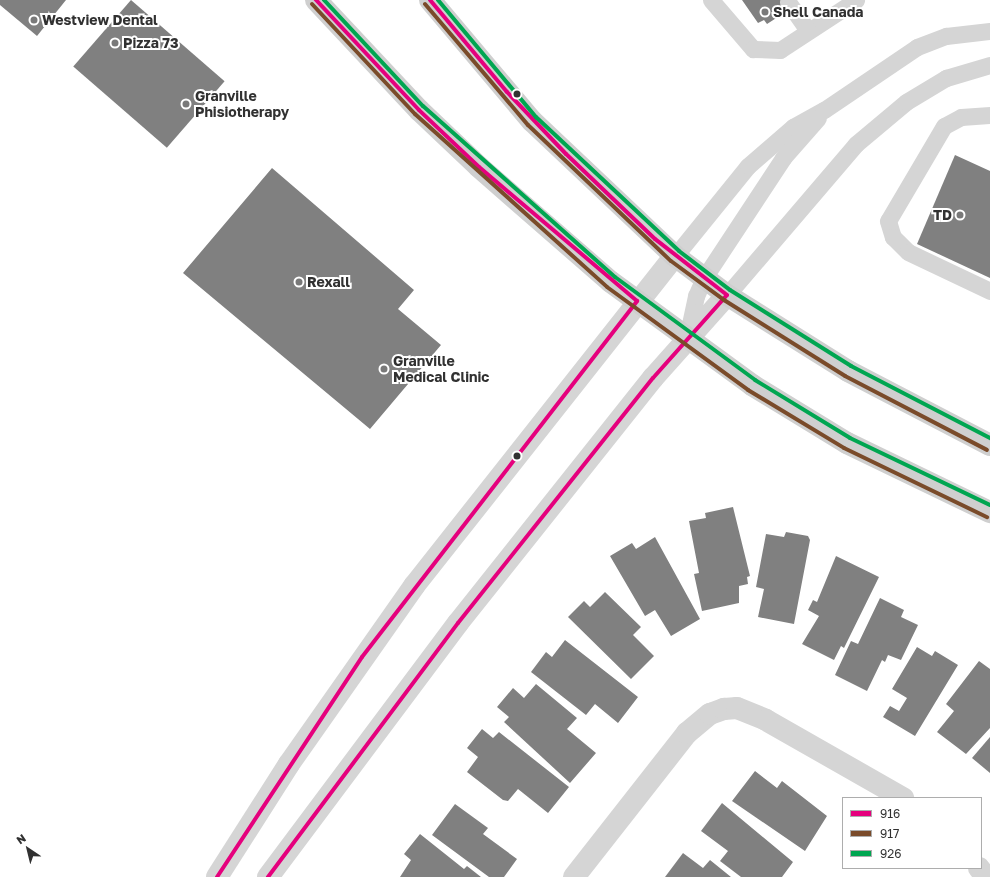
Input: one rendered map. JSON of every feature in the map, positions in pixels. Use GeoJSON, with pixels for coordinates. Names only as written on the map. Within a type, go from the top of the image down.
{"type":"FeatureCollection","features":[{"type":"Feature","properties":{"kind":"main road"},"geometry":{"type":"LineString","coordinates":[[316,0],[419,110],[479,167],[637,301],[752,386],[847,443],[990,512]]}},
{"type":"Feature","properties":{"kind":"main road"},"geometry":{"type":"LineString","coordinates":[[430,1],[532,121],[675,256],[727,295],[848,371],[990,444]]}},
{"type":"Feature","properties":{"kind":"street"},"geometry":{"type":"LineString","coordinates":[[217,877],[362,657],[637,301],[675,256]]}},
{"type":"Feature","properties":{"kind":"street"},"geometry":{"type":"LineString","coordinates":[[268,877],[458,623],[687,338],[727,295]]}},
{"type":"Feature","properties":{"kind":"street"},"geometry":{"type":"LineString","coordinates":[[574,877],[687,734],[710,714],[724,709],[737,708],[766,720],[901,797]]}},
{"type":"Feature","properties":{"kind":"street"},"geometry":{"type":"LineString","coordinates":[[979,869],[986,877]]}},
{"type":"Feature","properties":{"kind":"lane"},"geometry":{"type":"LineString","coordinates":[[711,0],[753,49],[780,50],[855,0]]}},
{"type":"Feature","properties":{"kind":"lane"},"geometry":{"type":"LineString","coordinates":[[788,2],[808,31]]}},
{"type":"Feature","properties":{"kind":"lane"},"geometry":{"type":"LineString","coordinates":[[675,256],[748,166],[793,127],[824,110],[916,47],[951,35],[990,31]]}},
{"type":"Feature","properties":{"kind":"lane"},"geometry":{"type":"LineString","coordinates":[[727,295],[856,144],[906,102],[946,78],[990,65]]}},
{"type":"Feature","properties":{"kind":"lane"},"geometry":{"type":"LineString","coordinates":[[687,338],[696,296],[704,278],[783,158],[824,110]]}},
{"type":"Feature","properties":{"kind":"lane"},"geometry":{"type":"LineString","coordinates":[[990,115],[961,117],[944,126],[888,221],[893,237],[908,252],[990,291]]}},
{"type":"Feature","properties":{"kind":"building","name":"Westview Dental"},"geometry":{"type":"Polygon","coordinates":[[[0,0],[66,0],[37,36],[0,5],[0,0]]]}},
{"type":"Feature","properties":{"kind":"building"},"geometry":{"type":"Polygon","coordinates":[[[131,0],[225,81],[167,148],[73,66],[131,0]]]}},
{"type":"Feature","properties":{"kind":"building","name":"Shell Canada"},"geometry":{"type":"Polygon","coordinates":[[[742,0],[792,0],[778,10],[781,15],[767,24],[764,20],[758,23],[742,0]]]}},
{"type":"Feature","properties":{"kind":"building","name":"TD"},"geometry":{"type":"Polygon","coordinates":[[[955,155],[990,171],[990,278],[917,244],[955,155]]]}},
{"type":"Feature","properties":{"kind":"building","name":"Rexall"},"geometry":{"type":"Polygon","coordinates":[[[272,168],[414,290],[398,309],[441,345],[370,429],[183,273],[272,168]]]}},
{"type":"Feature","properties":{"kind":"building"},"geometry":{"type":"Polygon","coordinates":[[[733,507],[750,576],[747,577],[748,584],[739,586],[739,603],[702,611],[694,574],[699,573],[689,521],[706,518],[705,513],[733,507]]]}},
{"type":"Feature","properties":{"kind":"building"},"geometry":{"type":"Polygon","coordinates":[[[786,532],[808,536],[810,540],[794,624],[758,617],[764,589],[756,587],[766,534],[784,537],[786,532]]]}},
{"type":"Feature","properties":{"kind":"building"},"geometry":{"type":"Polygon","coordinates":[[[655,537],[700,619],[671,636],[655,610],[645,616],[610,556],[632,543],[636,549],[655,537]]]}},
{"type":"Feature","properties":{"kind":"building"},"geometry":{"type":"Polygon","coordinates":[[[836,556],[879,577],[844,648],[841,646],[834,660],[802,644],[819,616],[808,610],[813,600],[817,602],[836,556]]]}},
{"type":"Feature","properties":{"kind":"building"},"geometry":{"type":"Polygon","coordinates":[[[605,592],[641,627],[633,635],[654,656],[631,679],[568,617],[584,601],[590,607],[605,592]]]}},
{"type":"Feature","properties":{"kind":"building"},"geometry":{"type":"Polygon","coordinates":[[[880,598],[904,610],[901,617],[918,625],[901,660],[888,655],[885,662],[882,660],[867,691],[835,675],[851,641],[858,644],[880,598]]]}},
{"type":"Feature","properties":{"kind":"building"},"geometry":{"type":"Polygon","coordinates":[[[565,640],[638,697],[618,723],[595,704],[586,715],[531,672],[546,652],[552,657],[565,640]]]}},
{"type":"Feature","properties":{"kind":"building"},"geometry":{"type":"Polygon","coordinates":[[[917,647],[932,656],[935,651],[958,665],[915,736],[883,717],[890,706],[899,711],[907,698],[892,689],[917,647]]]}},
{"type":"Feature","properties":{"kind":"building"},"geometry":{"type":"Polygon","coordinates":[[[979,661],[990,669],[990,728],[966,754],[937,732],[954,711],[946,704],[979,661]]]}},
{"type":"Feature","properties":{"kind":"building"},"geometry":{"type":"Polygon","coordinates":[[[536,684],[577,718],[567,729],[596,753],[570,783],[504,722],[509,717],[497,707],[513,688],[524,698],[536,684]]]}},
{"type":"Feature","properties":{"kind":"building"},"geometry":{"type":"Polygon","coordinates":[[[482,729],[493,738],[499,732],[569,787],[548,813],[518,789],[508,801],[503,800],[467,772],[478,757],[467,748],[482,729]]]}},
{"type":"Feature","properties":{"kind":"building"},"geometry":{"type":"Polygon","coordinates":[[[990,737],[990,773],[972,758],[990,737]]]}},
{"type":"Feature","properties":{"kind":"building"},"geometry":{"type":"Polygon","coordinates":[[[755,771],[777,788],[782,781],[827,816],[805,851],[732,801],[755,771]]]}},
{"type":"Feature","properties":{"kind":"building"},"geometry":{"type":"Polygon","coordinates":[[[722,803],[793,862],[782,877],[741,877],[720,861],[728,851],[701,831],[722,803]]]}},
{"type":"Feature","properties":{"kind":"building"},"geometry":{"type":"Polygon","coordinates":[[[455,804],[488,828],[483,834],[517,859],[504,877],[489,877],[432,835],[455,804]]]}},
{"type":"Feature","properties":{"kind":"building"},"geometry":{"type":"Polygon","coordinates":[[[420,834],[464,869],[467,866],[481,877],[400,877],[411,860],[404,854],[420,834]]]}},
{"type":"Feature","properties":{"kind":"building"},"geometry":{"type":"Polygon","coordinates":[[[683,853],[703,868],[710,860],[731,877],[665,877],[683,853]]]}},
{"type":"Feature","properties":{"kind":"transit line","name":"916"},"geometry":{"type":"LineString","coordinates":[[217,877],[362,657],[637,301],[479,167],[419,110],[316,0]]}},
{"type":"Feature","properties":{"kind":"transit line","name":"926"},"geometry":{"type":"LineString","coordinates":[[324,0],[423,106],[615,277],[755,380],[850,438],[990,505]]}},
{"type":"Feature","properties":{"kind":"transit line","name":"916"},"geometry":{"type":"LineString","coordinates":[[268,877],[458,623],[653,378],[727,295],[655,239],[566,154],[507,92],[430,0]]}},
{"type":"Feature","properties":{"kind":"transit line","name":"926"},"geometry":{"type":"LineString","coordinates":[[438,0],[536,117],[679,251],[730,290],[851,366],[990,438]]}},
{"type":"Feature","properties":{"kind":"transit line","name":"917"},"geometry":{"type":"LineString","coordinates":[[312,4],[415,114],[607,287],[748,390],[844,448],[987,517]]}},
{"type":"Feature","properties":{"kind":"transit line","name":"917"},"geometry":{"type":"LineString","coordinates":[[425,4],[528,125],[671,261],[724,300],[845,376],[987,450]]}},
{"type":"Feature","properties":{"kind":"place","name":"Shell Canada"},"geometry":{"type":"Point","coordinates":[765,12]}},
{"type":"Feature","properties":{"kind":"place","name":"Westview Dental"},"geometry":{"type":"Point","coordinates":[34,20]}},
{"type":"Feature","properties":{"kind":"place","name":"Pizza 73"},"geometry":{"type":"Point","coordinates":[115,43]}},
{"type":"Feature","properties":{"kind":"place","name":"Granville Phisiotherapy"},"geometry":{"type":"Point","coordinates":[186,104]}},
{"type":"Feature","properties":{"kind":"place","name":"TD"},"geometry":{"type":"Point","coordinates":[960,215]}},
{"type":"Feature","properties":{"kind":"place","name":"Rexall"},"geometry":{"type":"Point","coordinates":[299,282]}},
{"type":"Feature","properties":{"kind":"place","name":"Granville Medical Clinic"},"geometry":{"type":"Point","coordinates":[384,369]}}]}
